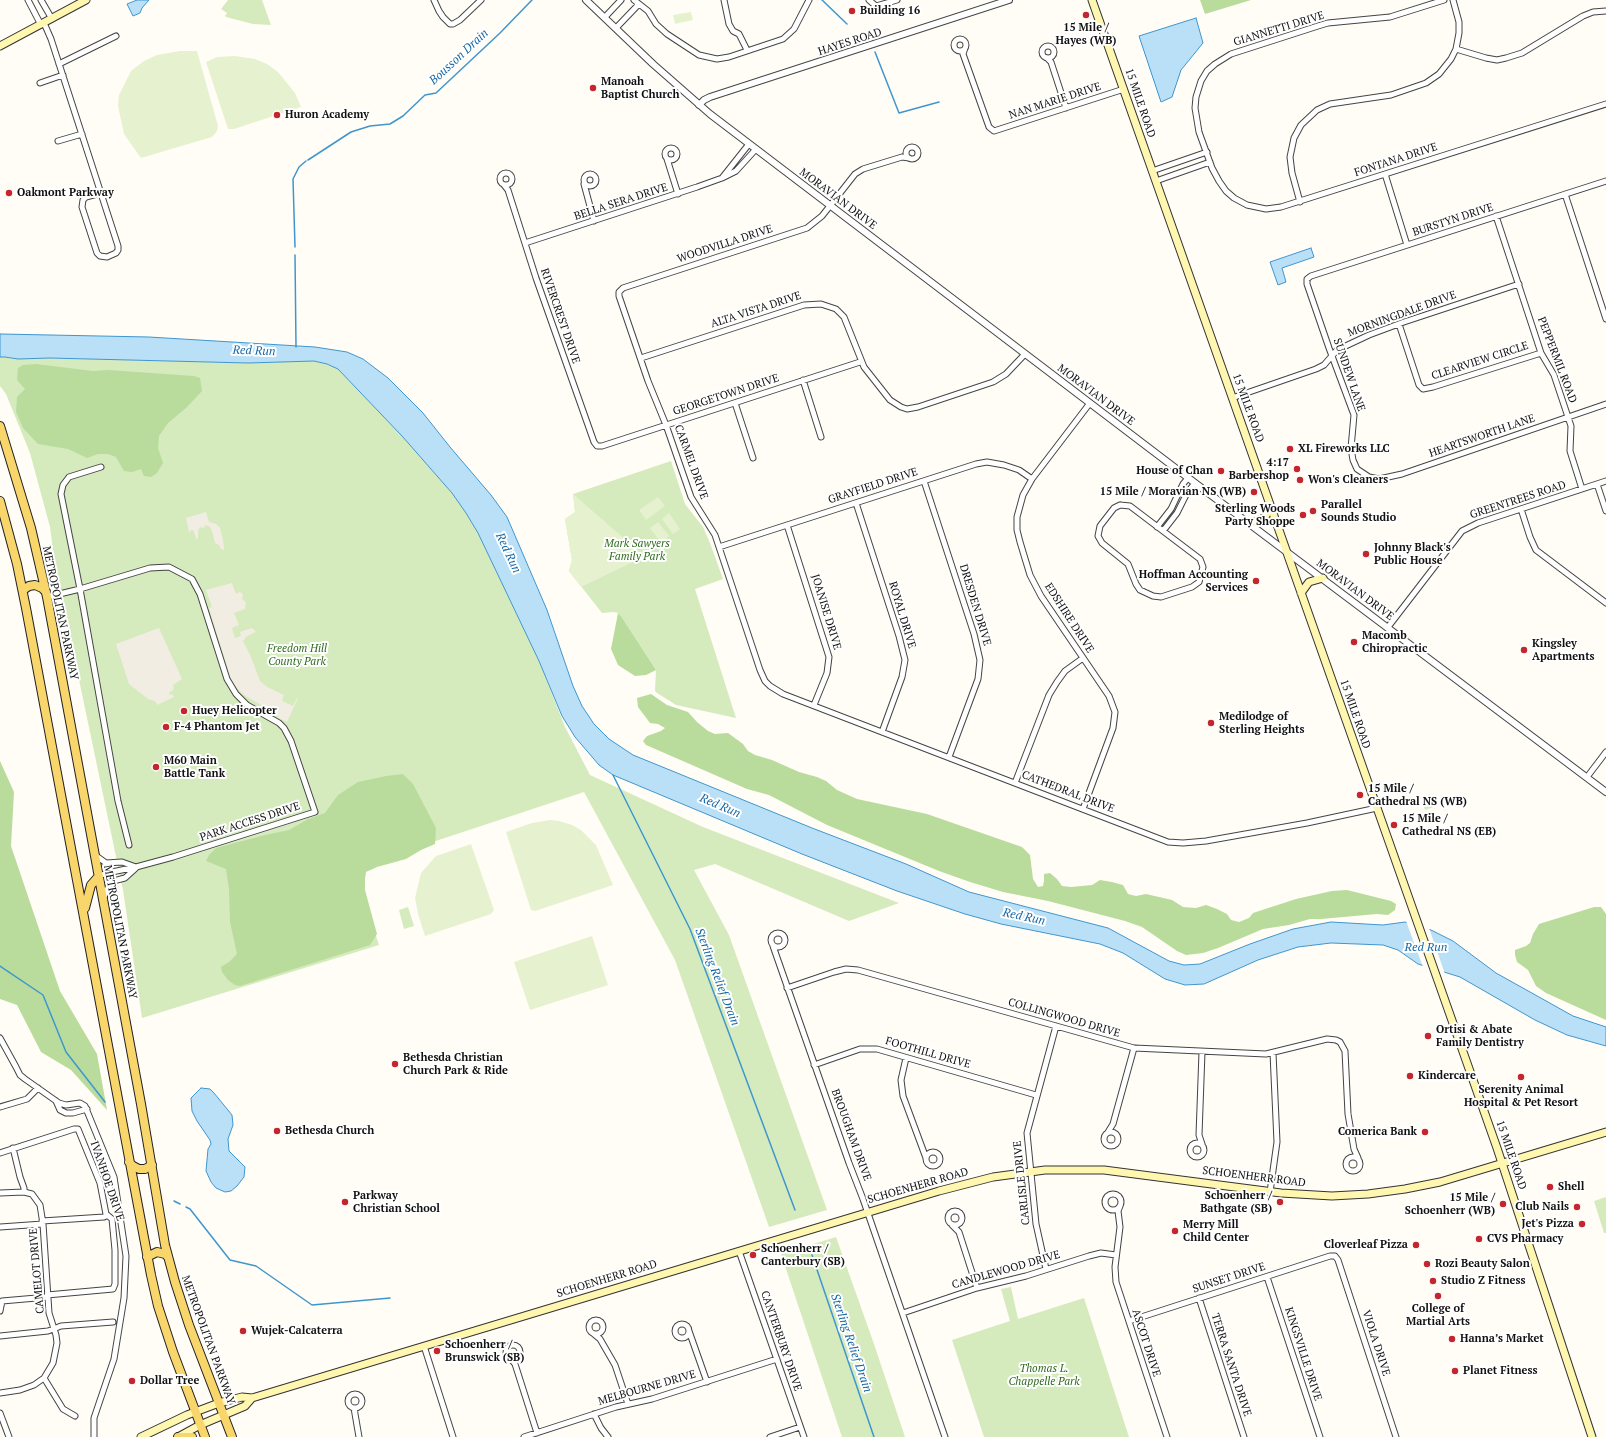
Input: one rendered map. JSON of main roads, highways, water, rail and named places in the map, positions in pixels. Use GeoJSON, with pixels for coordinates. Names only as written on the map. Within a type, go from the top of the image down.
{"type":"FeatureCollection","features":[{"type":"Feature","properties":{"kind":"main road"},"geometry":{"type":"LineString","coordinates":[[0,46],[86,0]]}},
{"type":"Feature","properties":{"kind":"main road","name":"15 MILE ROAD"},"geometry":{"type":"LineString","coordinates":[[1092,0],[1502,1163],[1592,1437]]}},
{"type":"Feature","properties":{"kind":"main road","name":"METROPOLITAN PARKWAY"},"geometry":{"type":"LineString","coordinates":[[0,426],[29,522],[46,594],[168,1257],[189,1325],[232,1437]]}},
{"type":"Feature","properties":{"kind":"main road"},"geometry":{"type":"LineString","coordinates":[[0,501],[23,590],[147,1257],[163,1321],[177,1366],[205,1437]]}},
{"type":"Feature","properties":{"kind":"main road"},"geometry":{"type":"LineString","coordinates":[[1249,523],[1259,520],[1265,516],[1269,510],[1269,502]]}},
{"type":"Feature","properties":{"kind":"main road"},"geometry":{"type":"LineString","coordinates":[[1301,594],[1309,582],[1323,578]]}},
{"type":"Feature","properties":{"kind":"main road"},"geometry":{"type":"LineString","coordinates":[[23,590],[29,586],[35,585],[42,588],[46,594]]}},
{"type":"Feature","properties":{"kind":"main road"},"geometry":{"type":"LineString","coordinates":[[84,917],[88,891],[93,881],[99,876]]}},
{"type":"Feature","properties":{"kind":"main road","name":"SCHOENHERR ROAD"},"geometry":{"type":"LineString","coordinates":[[141,1437],[195,1412],[219,1403],[242,1397],[252,1398],[976,1180],[1030,1172],[1065,1169],[1112,1171],[1270,1192],[1324,1196],[1376,1193],[1434,1184],[1606,1132]]}},
{"type":"Feature","properties":{"kind":"main road"},"geometry":{"type":"LineString","coordinates":[[129,1162],[132,1166],[139,1169],[145,1169],[152,1165]]}},
{"type":"Feature","properties":{"kind":"main road"},"geometry":{"type":"LineString","coordinates":[[147,1257],[157,1252],[168,1257]]}},
{"type":"Feature","properties":{"kind":"main road","name":"SCHOENHERR ROAD"},"geometry":{"type":"LineString","coordinates":[[178,1437],[200,1425],[245,1406],[252,1398]]}},
{"type":"Feature","properties":{"kind":"main road"},"geometry":{"type":"LineString","coordinates":[[178,1437],[192,1437]]}},
{"type":"Feature","properties":{"kind":"water"},"geometry":{"type":"Polygon","coordinates":[[[137,0],[149,0],[142,8],[140,13],[133,16],[127,4],[137,0]]]}},
{"type":"Feature","properties":{"kind":"water"},"geometry":{"type":"Polygon","coordinates":[[[1196,18],[1203,43],[1181,70],[1172,97],[1161,102],[1139,36],[1196,18]]]}},
{"type":"Feature","properties":{"kind":"water"},"geometry":{"type":"Polygon","coordinates":[[[1311,248],[1314,257],[1282,268],[1286,282],[1278,285],[1270,262],[1311,248]]]}},
{"type":"Feature","properties":{"kind":"water","name":"Red Run"},"geometry":{"type":"Polygon","coordinates":[[[0,334],[149,337],[315,347],[347,352],[363,359],[388,378],[423,413],[491,495],[507,517],[547,610],[573,686],[582,706],[594,724],[609,739],[633,755],[812,828],[906,864],[969,892],[1108,928],[1169,961],[1184,965],[1200,964],[1293,929],[1331,922],[1383,925],[1405,922],[1431,930],[1453,941],[1496,973],[1573,1016],[1606,1027],[1606,1046],[1567,1035],[1535,1020],[1460,977],[1418,964],[1398,950],[1383,945],[1331,943],[1298,947],[1258,960],[1204,984],[1185,985],[1165,979],[1123,953],[1100,944],[1001,924],[965,914],[897,891],[802,854],[613,775],[599,765],[575,737],[562,716],[539,661],[478,533],[466,513],[452,493],[402,436],[338,369],[327,364],[314,361],[248,363],[50,358],[18,359],[0,357],[0,334]]]}},
{"type":"Feature","properties":{"kind":"water"},"geometry":{"type":"Polygon","coordinates":[[[201,1088],[210,1089],[232,1115],[233,1125],[228,1139],[229,1151],[245,1167],[244,1177],[231,1191],[225,1192],[216,1188],[211,1182],[206,1171],[208,1149],[211,1144],[192,1111],[191,1098],[201,1088]]]}},
{"type":"Feature","properties":{"kind":"waterway","name":"Bousson Drain"},"geometry":{"type":"LineString","coordinates":[[308,160],[351,132],[370,126],[390,124],[403,116],[425,95],[436,93],[500,33],[532,0]]}},
{"type":"Feature","properties":{"kind":"waterway"},"geometry":{"type":"LineString","coordinates":[[822,0],[847,24]]}},
{"type":"Feature","properties":{"kind":"waterway"},"geometry":{"type":"LineString","coordinates":[[875,52],[899,113],[939,102]]}},
{"type":"Feature","properties":{"kind":"waterway","name":"Bousson Drain"},"geometry":{"type":"LineString","coordinates":[[295,247],[293,179],[299,167],[306,161]]}},
{"type":"Feature","properties":{"kind":"waterway","name":"Bousson Drain"},"geometry":{"type":"LineString","coordinates":[[295,255],[296,347]]}},
{"type":"Feature","properties":{"kind":"waterway","name":"Sterling Relief Drain"},"geometry":{"type":"LineString","coordinates":[[613,775],[690,929],[795,1210]]}},
{"type":"Feature","properties":{"kind":"waterway"},"geometry":{"type":"LineString","coordinates":[[0,966],[43,995],[66,1052],[105,1102]]}},
{"type":"Feature","properties":{"kind":"waterway"},"geometry":{"type":"LineString","coordinates":[[174,1201],[180,1204]]}},
{"type":"Feature","properties":{"kind":"waterway"},"geometry":{"type":"LineString","coordinates":[[186,1207],[190,1209],[230,1260],[256,1266],[312,1305],[390,1298]]}},
{"type":"Feature","properties":{"kind":"waterway","name":"Sterling Relief Drain"},"geometry":{"type":"LineString","coordinates":[[812,1255],[874,1437]]}},
{"type":"Feature","properties":{"kind":"place","name":"Building 16"},"geometry":{"type":"Point","coordinates":[852,11]}},
{"type":"Feature","properties":{"kind":"place","name":"15 Mile / Hayes (WB)"},"geometry":{"type":"Point","coordinates":[1086,15]}},
{"type":"Feature","properties":{"kind":"place","name":"Manoah Baptist Church"},"geometry":{"type":"Point","coordinates":[593,88]}},
{"type":"Feature","properties":{"kind":"place","name":"Huron Academy"},"geometry":{"type":"Point","coordinates":[277,115]}},
{"type":"Feature","properties":{"kind":"place","name":"Oakmont Parkway"},"geometry":{"type":"Point","coordinates":[9,193]}},
{"type":"Feature","properties":{"kind":"place","name":"XL Fireworks LLC"},"geometry":{"type":"Point","coordinates":[1290,449]}},
{"type":"Feature","properties":{"kind":"place","name":"4:17 Barbershop"},"geometry":{"type":"Point","coordinates":[1297,469]}},
{"type":"Feature","properties":{"kind":"place","name":"House of Chan"},"geometry":{"type":"Point","coordinates":[1221,471]}},
{"type":"Feature","properties":{"kind":"place","name":"Won's Cleaners"},"geometry":{"type":"Point","coordinates":[1300,480]}},
{"type":"Feature","properties":{"kind":"place","name":"15 Mile / Moravian NS (WB)"},"geometry":{"type":"Point","coordinates":[1254,492]}},
{"type":"Feature","properties":{"kind":"place","name":"Parallel Sounds Studio"},"geometry":{"type":"Point","coordinates":[1313,511]}},
{"type":"Feature","properties":{"kind":"place","name":"Sterling Woods Party Shoppe"},"geometry":{"type":"Point","coordinates":[1303,515]}},
{"type":"Feature","properties":{"kind":"place","name":"Johnny Black's Public House"},"geometry":{"type":"Point","coordinates":[1366,554]}},
{"type":"Feature","properties":{"kind":"place","name":"Hoffman Accounting Services"},"geometry":{"type":"Point","coordinates":[1256,581]}},
{"type":"Feature","properties":{"kind":"place","name":"Macomb Chiropractic"},"geometry":{"type":"Point","coordinates":[1354,642]}},
{"type":"Feature","properties":{"kind":"place","name":"Kingsley Apartments"},"geometry":{"type":"Point","coordinates":[1524,650]}},
{"type":"Feature","properties":{"kind":"place","name":"Huey Helicopter"},"geometry":{"type":"Point","coordinates":[184,711]}},
{"type":"Feature","properties":{"kind":"place","name":"Medilodge of Sterling Heights"},"geometry":{"type":"Point","coordinates":[1211,723]}},
{"type":"Feature","properties":{"kind":"place","name":"F-4 Phantom Jet"},"geometry":{"type":"Point","coordinates":[166,727]}},
{"type":"Feature","properties":{"kind":"place","name":"M60 Main Battle Tank"},"geometry":{"type":"Point","coordinates":[156,767]}},
{"type":"Feature","properties":{"kind":"place","name":"15 Mile / Cathedral NS (WB)"},"geometry":{"type":"Point","coordinates":[1360,795]}},
{"type":"Feature","properties":{"kind":"place","name":"15 Mile / Cathedral NS (EB)"},"geometry":{"type":"Point","coordinates":[1394,825]}},
{"type":"Feature","properties":{"kind":"place","name":"Ortisi & Abate Family Dentistry"},"geometry":{"type":"Point","coordinates":[1428,1036]}},
{"type":"Feature","properties":{"kind":"place","name":"Bethesda Christian Church Park & Ride"},"geometry":{"type":"Point","coordinates":[395,1064]}},
{"type":"Feature","properties":{"kind":"place","name":"Kindercare"},"geometry":{"type":"Point","coordinates":[1410,1076]}},
{"type":"Feature","properties":{"kind":"place","name":"Serenity Animal Hospital & Pet Resort"},"geometry":{"type":"Point","coordinates":[1521,1077]}},
{"type":"Feature","properties":{"kind":"place","name":"Bethesda Church"},"geometry":{"type":"Point","coordinates":[277,1131]}},
{"type":"Feature","properties":{"kind":"place","name":"Comerica Bank"},"geometry":{"type":"Point","coordinates":[1425,1132]}},
{"type":"Feature","properties":{"kind":"place","name":"Shell"},"geometry":{"type":"Point","coordinates":[1550,1187]}},
{"type":"Feature","properties":{"kind":"place","name":"Parkway Christian School"},"geometry":{"type":"Point","coordinates":[345,1202]}},
{"type":"Feature","properties":{"kind":"place","name":"Schoenherr / Bathgate (SB)"},"geometry":{"type":"Point","coordinates":[1280,1202]}},
{"type":"Feature","properties":{"kind":"place","name":"15 Mile / Schoenherr (WB)"},"geometry":{"type":"Point","coordinates":[1503,1204]}},
{"type":"Feature","properties":{"kind":"place","name":"Club Nails"},"geometry":{"type":"Point","coordinates":[1577,1207]}},
{"type":"Feature","properties":{"kind":"place","name":"Jet's Pizza"},"geometry":{"type":"Point","coordinates":[1582,1224]}},
{"type":"Feature","properties":{"kind":"place","name":"Merry Mill Child Center"},"geometry":{"type":"Point","coordinates":[1175,1231]}},
{"type":"Feature","properties":{"kind":"place","name":"CVS Pharmacy"},"geometry":{"type":"Point","coordinates":[1479,1239]}},
{"type":"Feature","properties":{"kind":"place","name":"Cloverleaf Pizza"},"geometry":{"type":"Point","coordinates":[1416,1245]}},
{"type":"Feature","properties":{"kind":"place","name":"Schoenherr / Canterbury (SB)"},"geometry":{"type":"Point","coordinates":[753,1255]}},
{"type":"Feature","properties":{"kind":"place","name":"Rozi Beauty Salon"},"geometry":{"type":"Point","coordinates":[1427,1264]}},
{"type":"Feature","properties":{"kind":"place","name":"Studio Z Fitness"},"geometry":{"type":"Point","coordinates":[1433,1281]}},
{"type":"Feature","properties":{"kind":"place","name":"College of Martial Arts"},"geometry":{"type":"Point","coordinates":[1438,1296]}},
{"type":"Feature","properties":{"kind":"place","name":"Wujek-Calcaterra"},"geometry":{"type":"Point","coordinates":[243,1331]}},
{"type":"Feature","properties":{"kind":"place","name":"Hanna’s Market"},"geometry":{"type":"Point","coordinates":[1452,1339]}},
{"type":"Feature","properties":{"kind":"place","name":"Schoenherr / Brunswick (SB)"},"geometry":{"type":"Point","coordinates":[437,1351]}},
{"type":"Feature","properties":{"kind":"place","name":"Planet Fitness"},"geometry":{"type":"Point","coordinates":[1455,1371]}},
{"type":"Feature","properties":{"kind":"place","name":"Dollar Tree"},"geometry":{"type":"Point","coordinates":[132,1381]}},
{"type":"Feature","properties":{"kind":"park label","name":"Mark Sawyers Family Park"},"geometry":{"type":"Point","coordinates":[637,550]}},
{"type":"Feature","properties":{"kind":"park label","name":"Freedom Hill County Park"},"geometry":{"type":"Point","coordinates":[297,655]}},
{"type":"Feature","properties":{"kind":"park label","name":"Thomas L. Chappelle Park"},"geometry":{"type":"Point","coordinates":[1044,1375]}}]}
